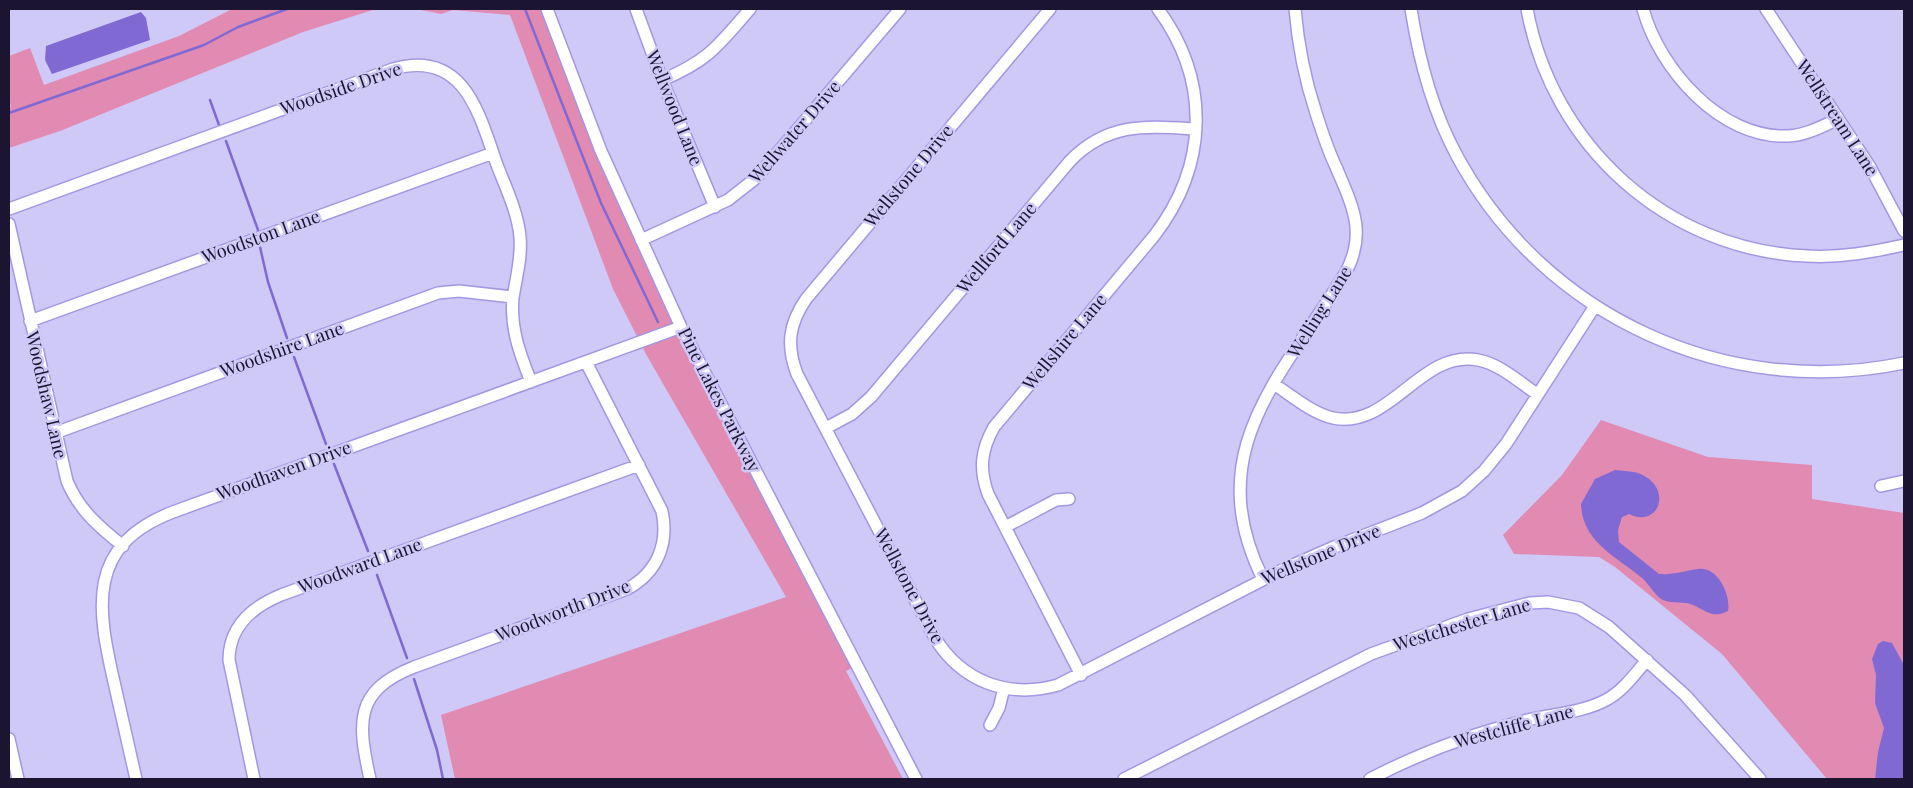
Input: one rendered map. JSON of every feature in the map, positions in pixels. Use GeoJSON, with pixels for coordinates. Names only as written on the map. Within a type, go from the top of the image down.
{"type":"FeatureCollection","features":[{"type":"Feature","properties":{"kind":"street","name":"Pine Lakes Parkway"},"geometry":{"type":"LineString","coordinates":[[547,9],[584,108],[681,327],[916,779]]}},
{"type":"Feature","properties":{"kind":"street","name":"Wellwood Lane"},"geometry":{"type":"LineString","coordinates":[[636,9],[662,80],[715,207]]}},
{"type":"Feature","properties":{"kind":"street"},"geometry":{"type":"LineString","coordinates":[[662,80],[688,68],[710,54],[750,9]]}},
{"type":"Feature","properties":{"kind":"street","name":"Wellwater Drive"},"geometry":{"type":"LineString","coordinates":[[641,240],[715,207],[740,192],[767,167],[900,9]]}},
{"type":"Feature","properties":{"kind":"street","name":"Wellstone Drive"},"geometry":{"type":"LineString","coordinates":[[1050,9],[806,299],[796,314],[789,338],[790,356],[797,374],[939,645],[966,672],[984,682],[1004,688],[1025,691],[1043,689],[1081,675],[1263,579],[1334,547],[1422,513],[1462,491],[1494,459],[1595,306]]}},
{"type":"Feature","properties":{"kind":"street","name":"Wellshire Lane"},"geometry":{"type":"LineString","coordinates":[[1081,675],[1004,527],[984,482],[981,461],[987,438],[994,427],[1167,219],[1178,201],[1188,176],[1196,129],[1194,95],[1186,62],[1172,30],[1158,9]]}},
{"type":"Feature","properties":{"kind":"street","name":"Welling Lane"},"geometry":{"type":"LineString","coordinates":[[1263,579],[1245,535],[1240,506],[1240,477],[1249,432],[1274,384],[1346,272],[1355,251],[1357,236],[1352,202],[1331,155],[1312,99],[1295,9]]}},
{"type":"Feature","properties":{"kind":"street"},"geometry":{"type":"LineString","coordinates":[[1411,9],[1417,46],[1432,100],[1449,139],[1468,175],[1504,224],[1529,252],[1562,281],[1595,306],[1629,326],[1662,341],[1721,360],[1756,368],[1796,372],[1834,372],[1864,370],[1904,362]]}},
{"type":"Feature","properties":{"kind":"street"},"geometry":{"type":"LineString","coordinates":[[1527,9],[1544,70],[1569,119],[1611,171],[1635,192],[1663,212],[1722,240],[1771,253],[1843,256],[1904,245]]}},
{"type":"Feature","properties":{"kind":"street"},"geometry":{"type":"LineString","coordinates":[[1643,9],[1653,38],[1666,60],[1692,92],[1722,116],[1751,130],[1780,136],[1806,133],[1838,119]]}},
{"type":"Feature","properties":{"kind":"street","name":"Wellstream Lane"},"geometry":{"type":"LineString","coordinates":[[1766,9],[1870,167],[1904,231]]}},
{"type":"Feature","properties":{"kind":"street","name":"Woodside Drive"},"geometry":{"type":"LineString","coordinates":[[9,209],[406,66],[422,66],[436,69],[460,84],[474,104],[493,153],[519,232],[520,250],[513,297],[514,336],[531,382]]}},
{"type":"Feature","properties":{"kind":"street","name":"Wellford Lane"},"geometry":{"type":"LineString","coordinates":[[826,428],[852,414],[871,397],[1083,148],[1106,135],[1130,128],[1153,126],[1196,129]]}},
{"type":"Feature","properties":{"kind":"street","name":"Woodston Lane"},"geometry":{"type":"LineString","coordinates":[[30,322],[493,153]]}},
{"type":"Feature","properties":{"kind":"street","name":"Woodshaw Lane"},"geometry":{"type":"LineString","coordinates":[[9,224],[65,475],[76,500],[94,522],[123,546]]}},
{"type":"Feature","properties":{"kind":"street","name":"Woodshire Lane"},"geometry":{"type":"LineString","coordinates":[[55,433],[438,293],[459,291],[513,297]]}},
{"type":"Feature","properties":{"kind":"street","name":"Woodhaven Drive"},"geometry":{"type":"LineString","coordinates":[[136,779],[104,635],[101,610],[107,574],[123,546],[146,525],[165,515],[681,327]]}},
{"type":"Feature","properties":{"kind":"street"},"geometry":{"type":"LineString","coordinates":[[1274,384],[1316,412],[1332,418],[1345,419],[1370,413],[1432,370],[1460,359],[1472,359],[1488,363],[1538,394]]}},
{"type":"Feature","properties":{"kind":"street","name":"Woodworth Drive"},"geometry":{"type":"LineString","coordinates":[[370,779],[362,738],[362,720],[372,696],[386,681],[414,667],[610,596],[635,585],[647,575],[659,557],[665,532],[662,511],[586,362]]}},
{"type":"Feature","properties":{"kind":"street","name":"Woodward Lane"},"geometry":{"type":"LineString","coordinates":[[254,779],[229,660],[231,643],[236,631],[252,610],[281,595],[639,466]]}},
{"type":"Feature","properties":{"kind":"street"},"geometry":{"type":"LineString","coordinates":[[1881,486],[1904,480]]}},
{"type":"Feature","properties":{"kind":"street"},"geometry":{"type":"LineString","coordinates":[[1004,527],[1056,500],[1070,499]]}},
{"type":"Feature","properties":{"kind":"street","name":"Westchester Lane"},"geometry":{"type":"LineString","coordinates":[[1131,778],[1370,654],[1436,629],[1525,605],[1556,602],[1579,608],[1605,624],[1647,660],[1699,709],[1755,778]]}},
{"type":"Feature","properties":{"kind":"street","name":"Westcliffe Lane"},"geometry":{"type":"LineString","coordinates":[[1370,779],[1414,758],[1471,737],[1523,721],[1599,704],[1622,688],[1647,660]]}},
{"type":"Feature","properties":{"kind":"street"},"geometry":{"type":"LineString","coordinates":[[990,725],[999,708],[1004,688]]}},
{"type":"Feature","properties":{"kind":"street"},"geometry":{"type":"LineString","coordinates":[[9,739],[18,779]]}},
{"type":"Feature","properties":{"kind":"shaded area"},"geometry":{"type":"Polygon","coordinates":[[[232,9],[376,9],[303,32],[60,131],[9,148],[9,108],[11,107],[9,98],[9,56],[30,48],[44,85],[179,36],[232,9]]]}},
{"type":"Feature","properties":{"kind":"shaded area"},"geometry":{"type":"Polygon","coordinates":[[[416,9],[541,9],[610,185],[667,312],[852,668],[846,671],[903,779],[455,779],[441,715],[786,597],[647,356],[613,289],[510,15],[453,10],[441,14],[416,9]]]}},
{"type":"Feature","properties":{"kind":"shaded area"},"geometry":{"type":"Polygon","coordinates":[[[141,12],[146,18],[150,40],[52,74],[45,60],[46,46],[141,12]]]}},
{"type":"Feature","properties":{"kind":"shaded area"},"geometry":{"type":"Polygon","coordinates":[[[1601,420],[1708,457],[1812,465],[1812,499],[1904,513],[1904,779],[1827,779],[1722,654],[1615,567],[1599,557],[1514,554],[1503,535],[1562,475],[1601,420]]]}},
{"type":"Feature","properties":{"kind":"shaded area"},"geometry":{"type":"Polygon","coordinates":[[[1615,470],[1638,473],[1649,479],[1656,487],[1659,496],[1659,504],[1649,516],[1640,517],[1629,514],[1622,517],[1618,530],[1619,542],[1659,574],[1698,569],[1712,572],[1722,583],[1725,590],[1728,611],[1714,614],[1690,604],[1663,600],[1657,596],[1642,578],[1594,539],[1587,529],[1581,504],[1595,479],[1615,470]]]}},
{"type":"Feature","properties":{"kind":"shaded area"},"geometry":{"type":"Polygon","coordinates":[[[1883,641],[1892,643],[1904,665],[1904,779],[1875,779],[1878,752],[1884,728],[1875,703],[1876,675],[1872,659],[1878,644],[1883,641]]]}},
{"type":"Feature","properties":{"kind":"waterway"},"geometry":{"type":"LineString","coordinates":[[9,113],[204,45],[238,27],[287,9]]}},
{"type":"Feature","properties":{"kind":"waterway"},"geometry":{"type":"LineString","coordinates":[[525,9],[601,203],[658,322]]}},
{"type":"Feature","properties":{"kind":"waterway"},"geometry":{"type":"LineString","coordinates":[[210,100],[219,125]]}},
{"type":"Feature","properties":{"kind":"waterway"},"geometry":{"type":"LineString","coordinates":[[226,141],[258,230]]}},
{"type":"Feature","properties":{"kind":"waterway"},"geometry":{"type":"LineString","coordinates":[[260,247],[268,282],[287,338]]}},
{"type":"Feature","properties":{"kind":"waterway"},"geometry":{"type":"LineString","coordinates":[[294,357],[326,444]]}},
{"type":"Feature","properties":{"kind":"waterway"},"geometry":{"type":"LineString","coordinates":[[334,464],[368,551]]}},
{"type":"Feature","properties":{"kind":"waterway"},"geometry":{"type":"LineString","coordinates":[[377,575],[407,658]]}},
{"type":"Feature","properties":{"kind":"waterway"},"geometry":{"type":"LineString","coordinates":[[414,679],[437,750],[443,779]]}}]}
